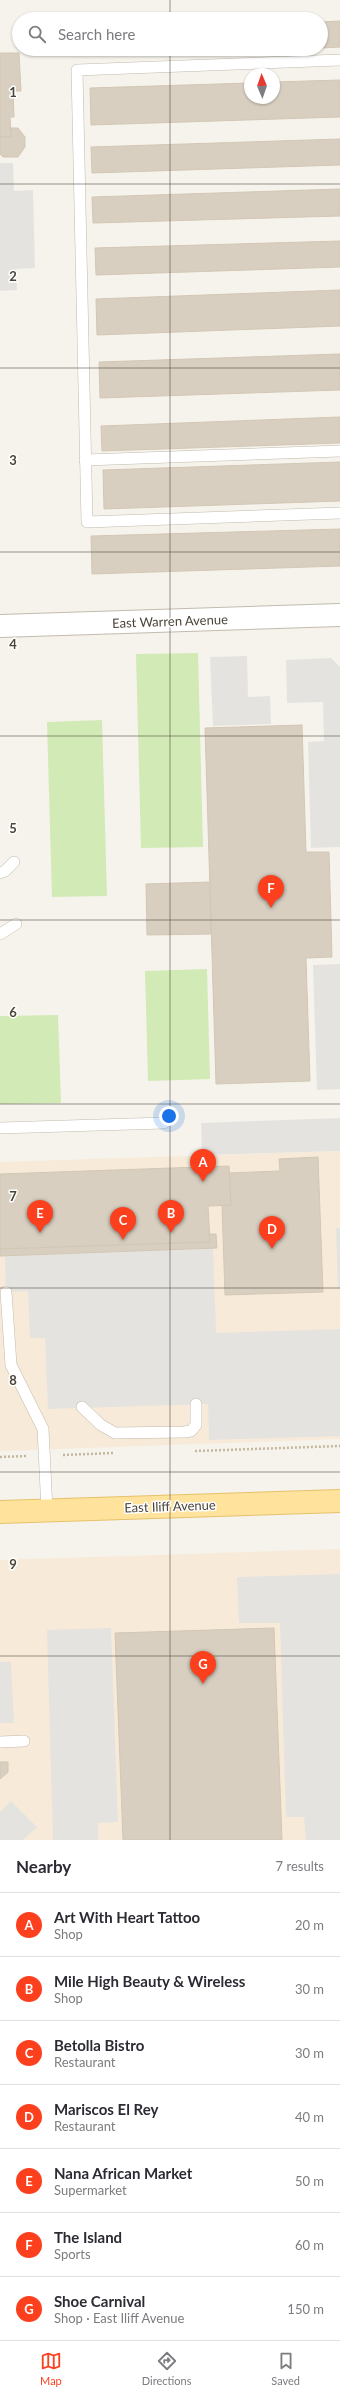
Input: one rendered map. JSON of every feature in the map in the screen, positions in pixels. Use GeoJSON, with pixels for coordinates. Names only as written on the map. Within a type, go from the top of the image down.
{"type":"FeatureCollection","features":[{"type":"Feature","properties":{"kind":"main road","name":"East Iliff Avenue"},"geometry":{"type":"LineString","coordinates":[[0,1512],[340,1501]]}},
{"type":"Feature","properties":{"kind":"street","name":"East Warren Avenue"},"geometry":{"type":"LineString","coordinates":[[0,626],[340,615]]}},
{"type":"Feature","properties":{"kind":"lane"},"geometry":{"type":"LineString","coordinates":[[340,60],[77,70],[87,522],[340,513]]}},
{"type":"Feature","properties":{"kind":"lane"},"geometry":{"type":"LineString","coordinates":[[85,460],[340,451]]}},
{"type":"Feature","properties":{"kind":"lane"},"geometry":{"type":"LineString","coordinates":[[0,873],[5,871],[14,862]]}},
{"type":"Feature","properties":{"kind":"lane"},"geometry":{"type":"LineString","coordinates":[[0,934],[16,924]]}},
{"type":"Feature","properties":{"kind":"lane"},"geometry":{"type":"LineString","coordinates":[[0,1128],[164,1123]]}},
{"type":"Feature","properties":{"kind":"lane"},"geometry":{"type":"LineString","coordinates":[[6,1292],[11,1365],[43,1429],[46,1510]]}},
{"type":"Feature","properties":{"kind":"lane"},"geometry":{"type":"LineString","coordinates":[[82,1408],[101,1425],[115,1434],[169,1433],[188,1432],[195,1427],[196,1404]]}},
{"type":"Feature","properties":{"kind":"lane"},"geometry":{"type":"LineString","coordinates":[[0,1742],[24,1741]]}},
{"type":"Feature","properties":{"kind":"shaded area"},"geometry":{"type":"Polygon","coordinates":[[[0,163],[13,163],[14,191],[33,190],[35,268],[16,269],[17,290],[0,291],[0,163]]]}},
{"type":"Feature","properties":{"kind":"shaded area"},"geometry":{"type":"Polygon","coordinates":[[[247,656],[248,697],[270,696],[271,724],[213,726],[210,657],[247,656]]]}},
{"type":"Feature","properties":{"kind":"shaded area"},"geometry":{"type":"Polygon","coordinates":[[[331,658],[340,667],[340,847],[311,848],[308,742],[324,741],[323,702],[287,703],[286,660],[331,658]]]}},
{"type":"Feature","properties":{"kind":"shaded area"},"geometry":{"type":"Polygon","coordinates":[[[340,964],[340,1089],[317,1090],[313,965],[340,964]]]}},
{"type":"Feature","properties":{"kind":"shaded area"},"geometry":{"type":"Polygon","coordinates":[[[340,1118],[340,1151],[202,1155],[201,1123],[340,1118]]]}},
{"type":"Feature","properties":{"kind":"shaded area"},"geometry":{"type":"Polygon","coordinates":[[[340,1151],[340,1439],[0,1451],[0,1162],[340,1151]]]}},
{"type":"Feature","properties":{"kind":"shaded area"},"geometry":{"type":"Polygon","coordinates":[[[336,1228],[340,1228],[340,1289],[338,1289],[336,1228]]]}},
{"type":"Feature","properties":{"kind":"shaded area"},"geometry":{"type":"Polygon","coordinates":[[[213,1248],[216,1333],[340,1329],[340,1436],[209,1440],[208,1404],[48,1409],[45,1338],[30,1338],[28,1291],[6,1292],[5,1256],[213,1248]]]}},
{"type":"Feature","properties":{"kind":"shaded area"},"geometry":{"type":"Polygon","coordinates":[[[340,1549],[340,1840],[0,1840],[0,1560],[340,1549]]]}},
{"type":"Feature","properties":{"kind":"shaded area"},"geometry":{"type":"Polygon","coordinates":[[[340,1574],[340,1840],[306,1840],[304,1817],[286,1817],[280,1623],[239,1623],[237,1577],[340,1574]]]}},
{"type":"Feature","properties":{"kind":"shaded area"},"geometry":{"type":"Polygon","coordinates":[[[111,1628],[118,1822],[98,1823],[98,1840],[53,1840],[47,1630],[111,1628]]]}},
{"type":"Feature","properties":{"kind":"shaded area"},"geometry":{"type":"Polygon","coordinates":[[[0,1662],[11,1662],[14,1723],[0,1723],[0,1662]]]}},
{"type":"Feature","properties":{"kind":"shaded area"},"geometry":{"type":"Polygon","coordinates":[[[11,1801],[37,1827],[23,1840],[0,1840],[0,1812],[11,1801]]]}},
{"type":"Feature","properties":{"kind":"green space"},"geometry":{"type":"Polygon","coordinates":[[[198,653],[203,847],[141,848],[136,654],[198,653]]]}},
{"type":"Feature","properties":{"kind":"green space"},"geometry":{"type":"Polygon","coordinates":[[[102,720],[107,896],[52,897],[47,722],[102,720]]]}},
{"type":"Feature","properties":{"kind":"green space"},"geometry":{"type":"Polygon","coordinates":[[[207,969],[210,1079],[148,1081],[145,971],[207,969]]]}},
{"type":"Feature","properties":{"kind":"green space"},"geometry":{"type":"Polygon","coordinates":[[[58,1015],[61,1103],[0,1104],[0,1016],[58,1015]]]}},
{"type":"Feature","properties":{"kind":"building"},"geometry":{"type":"Polygon","coordinates":[[[340,21],[340,47],[328,48],[328,22],[340,21]]]}},
{"type":"Feature","properties":{"kind":"building"},"geometry":{"type":"Polygon","coordinates":[[[0,53],[12,53],[12,56],[19,56],[21,91],[13,91],[14,117],[10,117],[11,137],[0,137],[0,53]]]}},
{"type":"Feature","properties":{"kind":"building"},"geometry":{"type":"Polygon","coordinates":[[[340,80],[340,117],[91,125],[90,88],[244,83],[244,104],[280,104],[280,82],[340,80]]]}},
{"type":"Feature","properties":{"kind":"building"},"geometry":{"type":"Polygon","coordinates":[[[11,128],[18,128],[25,137],[25,147],[18,157],[3,157],[0,154],[0,137],[11,137],[11,128]]]}},
{"type":"Feature","properties":{"kind":"building"},"geometry":{"type":"Polygon","coordinates":[[[340,139],[340,165],[92,173],[91,147],[340,139]]]}},
{"type":"Feature","properties":{"kind":"building"},"geometry":{"type":"Polygon","coordinates":[[[340,189],[340,216],[93,223],[92,197],[340,189]]]}},
{"type":"Feature","properties":{"kind":"building"},"geometry":{"type":"Polygon","coordinates":[[[340,241],[340,267],[96,275],[95,248],[340,241]]]}},
{"type":"Feature","properties":{"kind":"building"},"geometry":{"type":"Polygon","coordinates":[[[340,290],[340,326],[97,335],[96,299],[340,290]]]}},
{"type":"Feature","properties":{"kind":"building"},"geometry":{"type":"Polygon","coordinates":[[[340,354],[340,390],[100,398],[99,362],[340,354]]]}},
{"type":"Feature","properties":{"kind":"building"},"geometry":{"type":"Polygon","coordinates":[[[340,417],[340,443],[102,451],[101,426],[340,417]]]}},
{"type":"Feature","properties":{"kind":"building"},"geometry":{"type":"Polygon","coordinates":[[[340,462],[340,501],[104,509],[103,470],[340,462]]]}},
{"type":"Feature","properties":{"kind":"building"},"geometry":{"type":"Polygon","coordinates":[[[340,529],[340,566],[92,574],[91,536],[340,529]]]}},
{"type":"Feature","properties":{"kind":"building"},"geometry":{"type":"Polygon","coordinates":[[[302,725],[306,852],[329,852],[332,957],[306,958],[310,1081],[216,1084],[205,728],[302,725]]]}},
{"type":"Feature","properties":{"kind":"building"},"geometry":{"type":"Polygon","coordinates":[[[210,882],[211,934],[147,935],[146,884],[210,882]]]}},
{"type":"Feature","properties":{"kind":"building"},"geometry":{"type":"Polygon","coordinates":[[[318,1157],[323,1292],[225,1295],[222,1205],[231,1205],[229,1173],[280,1171],[279,1159],[318,1157]]]}},
{"type":"Feature","properties":{"kind":"building"},"geometry":{"type":"Polygon","coordinates":[[[229,1166],[231,1205],[208,1206],[210,1242],[0,1249],[0,1174],[229,1166]]]}},
{"type":"Feature","properties":{"kind":"building"},"geometry":{"type":"Polygon","coordinates":[[[209,1234],[216,1234],[217,1248],[0,1256],[0,1249],[210,1242],[209,1234]]]}},
{"type":"Feature","properties":{"kind":"building"},"geometry":{"type":"Polygon","coordinates":[[[274,1628],[282,1840],[123,1840],[115,1633],[274,1628]]]}},
{"type":"Feature","properties":{"kind":"building"},"geometry":{"type":"Polygon","coordinates":[[[0,1762],[8,1762],[8,1772],[0,1779],[0,1762]]]}},
{"type":"Feature","properties":{"kind":"place","name":"The Island"},"geometry":{"type":"Point","coordinates":[271,908]}},
{"type":"Feature","properties":{"kind":"place","name":"Art With Heart Tattoo"},"geometry":{"type":"Point","coordinates":[203,1182]}},
{"type":"Feature","properties":{"kind":"place","name":"Nana African Market"},"geometry":{"type":"Point","coordinates":[40,1233]}},
{"type":"Feature","properties":{"kind":"place","name":"Mile High Beauty & Wireless"},"geometry":{"type":"Point","coordinates":[171,1233]}},
{"type":"Feature","properties":{"kind":"place","name":"Betolla Bistro"},"geometry":{"type":"Point","coordinates":[123,1240]}},
{"type":"Feature","properties":{"kind":"place","name":"Mariscos El Rey"},"geometry":{"type":"Point","coordinates":[272,1249]}},
{"type":"Feature","properties":{"kind":"place","name":"Shoe Carnival"},"geometry":{"type":"Point","coordinates":[203,1684]}}]}
